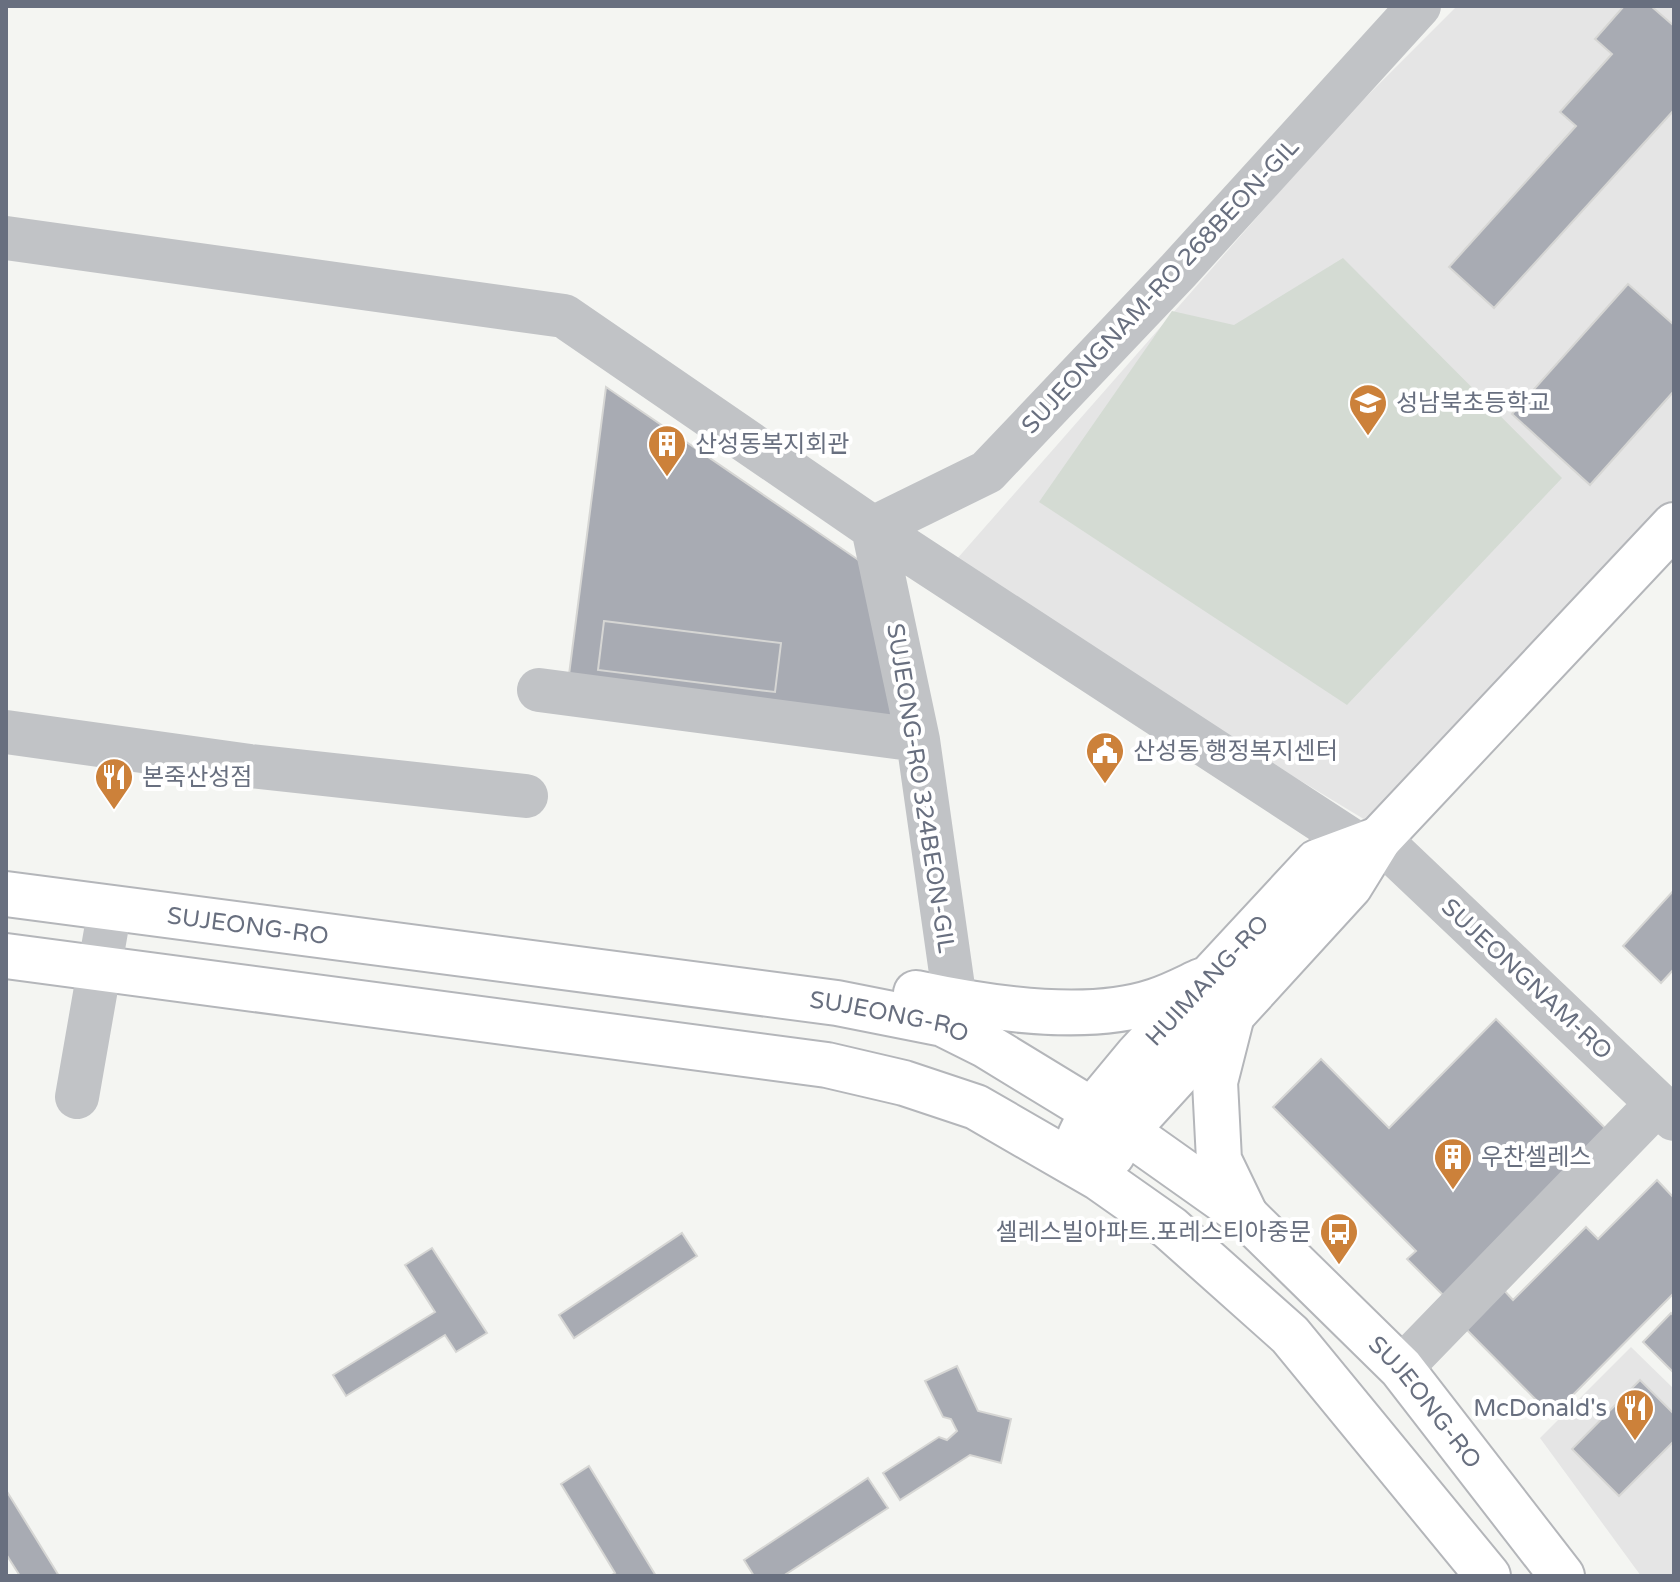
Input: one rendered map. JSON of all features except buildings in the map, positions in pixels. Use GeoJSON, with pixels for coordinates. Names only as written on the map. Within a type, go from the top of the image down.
{"type":"FeatureCollection","features":[{"type":"Feature","properties":{"kind":"main road","name":"HUIMANG-RO"},"geometry":{"type":"LineString","coordinates":[[1110,1120],[1232,1014],[1350,886],[1369,843],[1674,525]]}},
{"type":"Feature","properties":{"kind":"main road","name":"HUIMANG-RO"},"geometry":{"type":"LineString","coordinates":[[1083,1169],[1110,1120],[1210,977],[1317,862],[1369,843]]}},
{"type":"Feature","properties":{"kind":"main road","name":"SUJEONG-RO"},"geometry":{"type":"LineString","coordinates":[[6,894],[799,998],[892,1012],[943,1024],[985,1045],[1110,1120],[1246,1216],[1401,1368],[1562,1576]]}},
{"type":"Feature","properties":{"kind":"main road"},"geometry":{"type":"LineString","coordinates":[[6,956],[827,1065],[904,1083],[976,1107],[1083,1169],[1170,1228],[1290,1335],[1488,1576]]}},
{"type":"Feature","properties":{"kind":"main road"},"geometry":{"type":"LineString","coordinates":[[799,998],[882,985],[955,1001],[1083,1012],[1154,1002],[1210,977]]}},
{"type":"Feature","properties":{"kind":"main road"},"geometry":{"type":"LineString","coordinates":[[1232,1014],[1215,1082],[1219,1160],[1246,1216]]}},
{"type":"Feature","properties":{"kind":"street","name":"SUJEONGNAM-RO 268BEON-GIL"},"geometry":{"type":"LineString","coordinates":[[873,528],[987,472],[1125,330],[1419,6]]}},
{"type":"Feature","properties":{"kind":"street","name":"SUJEONGNAM-RO"},"geometry":{"type":"LineString","coordinates":[[6,238],[564,316],[873,528],[1369,843],[1666,1112]]}},
{"type":"Feature","properties":{"kind":"street","name":"SUJEONG-RO 324BEON-GIL"},"geometry":{"type":"LineString","coordinates":[[873,528],[918,740],[955,1001]]}},
{"type":"Feature","properties":{"kind":"street"},"geometry":{"type":"LineString","coordinates":[[539,690],[918,740]]}},
{"type":"Feature","properties":{"kind":"street"},"geometry":{"type":"LineString","coordinates":[[6,732],[250,766],[526,796]]}},
{"type":"Feature","properties":{"kind":"street"},"geometry":{"type":"LineString","coordinates":[[77,1097],[102,970],[110,908]]}},
{"type":"Feature","properties":{"kind":"street"},"geometry":{"type":"LineString","coordinates":[[1401,1368],[1666,1112]]}},
{"type":"Feature","properties":{"kind":"shaded area","name":"성남북초등학교"},"geometry":{"type":"Polygon","coordinates":[[[1457,6],[1674,6],[1674,502],[1372,824],[949,568],[1337,126],[1457,6]]]}},
{"type":"Feature","properties":{"kind":"shaded area"},"geometry":{"type":"Polygon","coordinates":[[[1343,258],[1562,478],[1347,705],[1039,502],[1172,311],[1234,325],[1343,258]]]}},
{"type":"Feature","properties":{"kind":"shaded area"},"geometry":{"type":"Polygon","coordinates":[[[1631,1347],[1674,1389],[1674,1576],[1641,1576],[1540,1438],[1631,1347]]]}},
{"type":"Feature","properties":{"kind":"place","name":"성남북초등학교"},"geometry":{"type":"Point","coordinates":[1368,437]}},
{"type":"Feature","properties":{"kind":"place","name":"산성동복지회관"},"geometry":{"type":"Point","coordinates":[667,478]}},
{"type":"Feature","properties":{"kind":"place","name":"산성동 행정복지센터"},"geometry":{"type":"Point","coordinates":[1105,785]}},
{"type":"Feature","properties":{"kind":"place","name":"본죽산성점"},"geometry":{"type":"Point","coordinates":[114,811]}},
{"type":"Feature","properties":{"kind":"place","name":"우찬셀레스"},"geometry":{"type":"Point","coordinates":[1453,1191]}},
{"type":"Feature","properties":{"kind":"place","name":"셀레스빌아파트.포레스티아중문"},"geometry":{"type":"Point","coordinates":[1339,1266]}},
{"type":"Feature","properties":{"kind":"place","name":"McDonald's"},"geometry":{"type":"Point","coordinates":[1635,1442]}}]}
